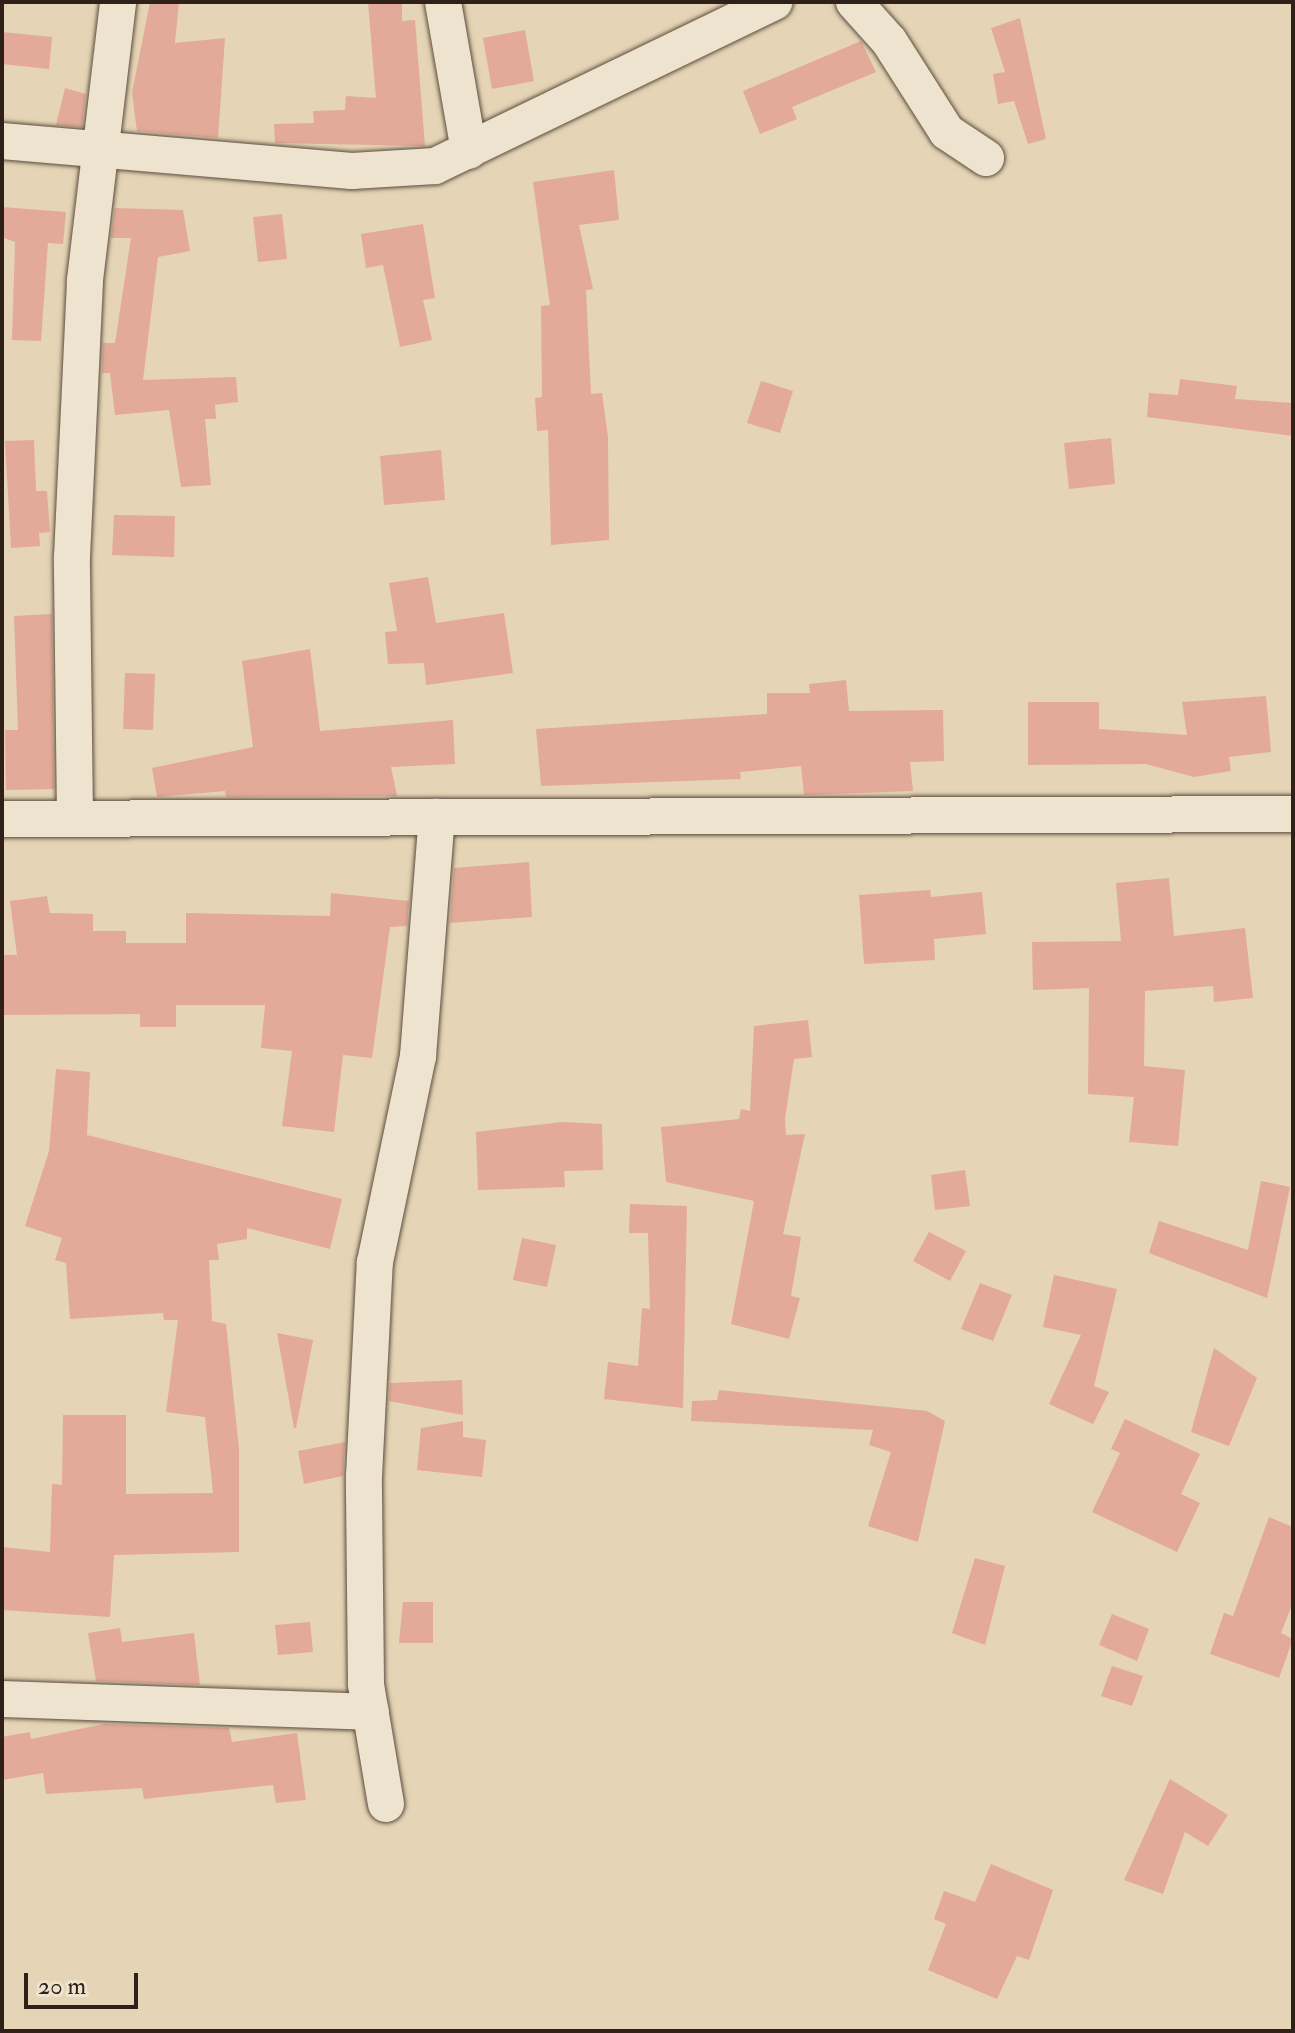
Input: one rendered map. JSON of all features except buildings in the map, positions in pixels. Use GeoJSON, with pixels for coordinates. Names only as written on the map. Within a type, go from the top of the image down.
{"type":"FeatureCollection","features":[{"type":"Feature","properties":{"kind":"street"},"geometry":{"type":"LineString","coordinates":[[75,818],[72,557],[85,280],[118,2]]}},
{"type":"Feature","properties":{"kind":"street"},"geometry":{"type":"LineString","coordinates":[[443,2],[469,151]]}},
{"type":"Feature","properties":{"kind":"street"},"geometry":{"type":"LineString","coordinates":[[2,141],[100,153],[352,171],[435,166],[774,2]]}},
{"type":"Feature","properties":{"kind":"street"},"geometry":{"type":"LineString","coordinates":[[854,2],[889,41],[947,132],[986,158]]}},
{"type":"Feature","properties":{"kind":"street"},"geometry":{"type":"LineString","coordinates":[[2,819],[1293,814]]}},
{"type":"Feature","properties":{"kind":"street"},"geometry":{"type":"LineString","coordinates":[[386,1804],[371,1712],[364,1476],[375,1262],[418,1056],[437,817]]}},
{"type":"Feature","properties":{"kind":"street"},"geometry":{"type":"LineString","coordinates":[[2,1699],[371,1712]]}}]}
